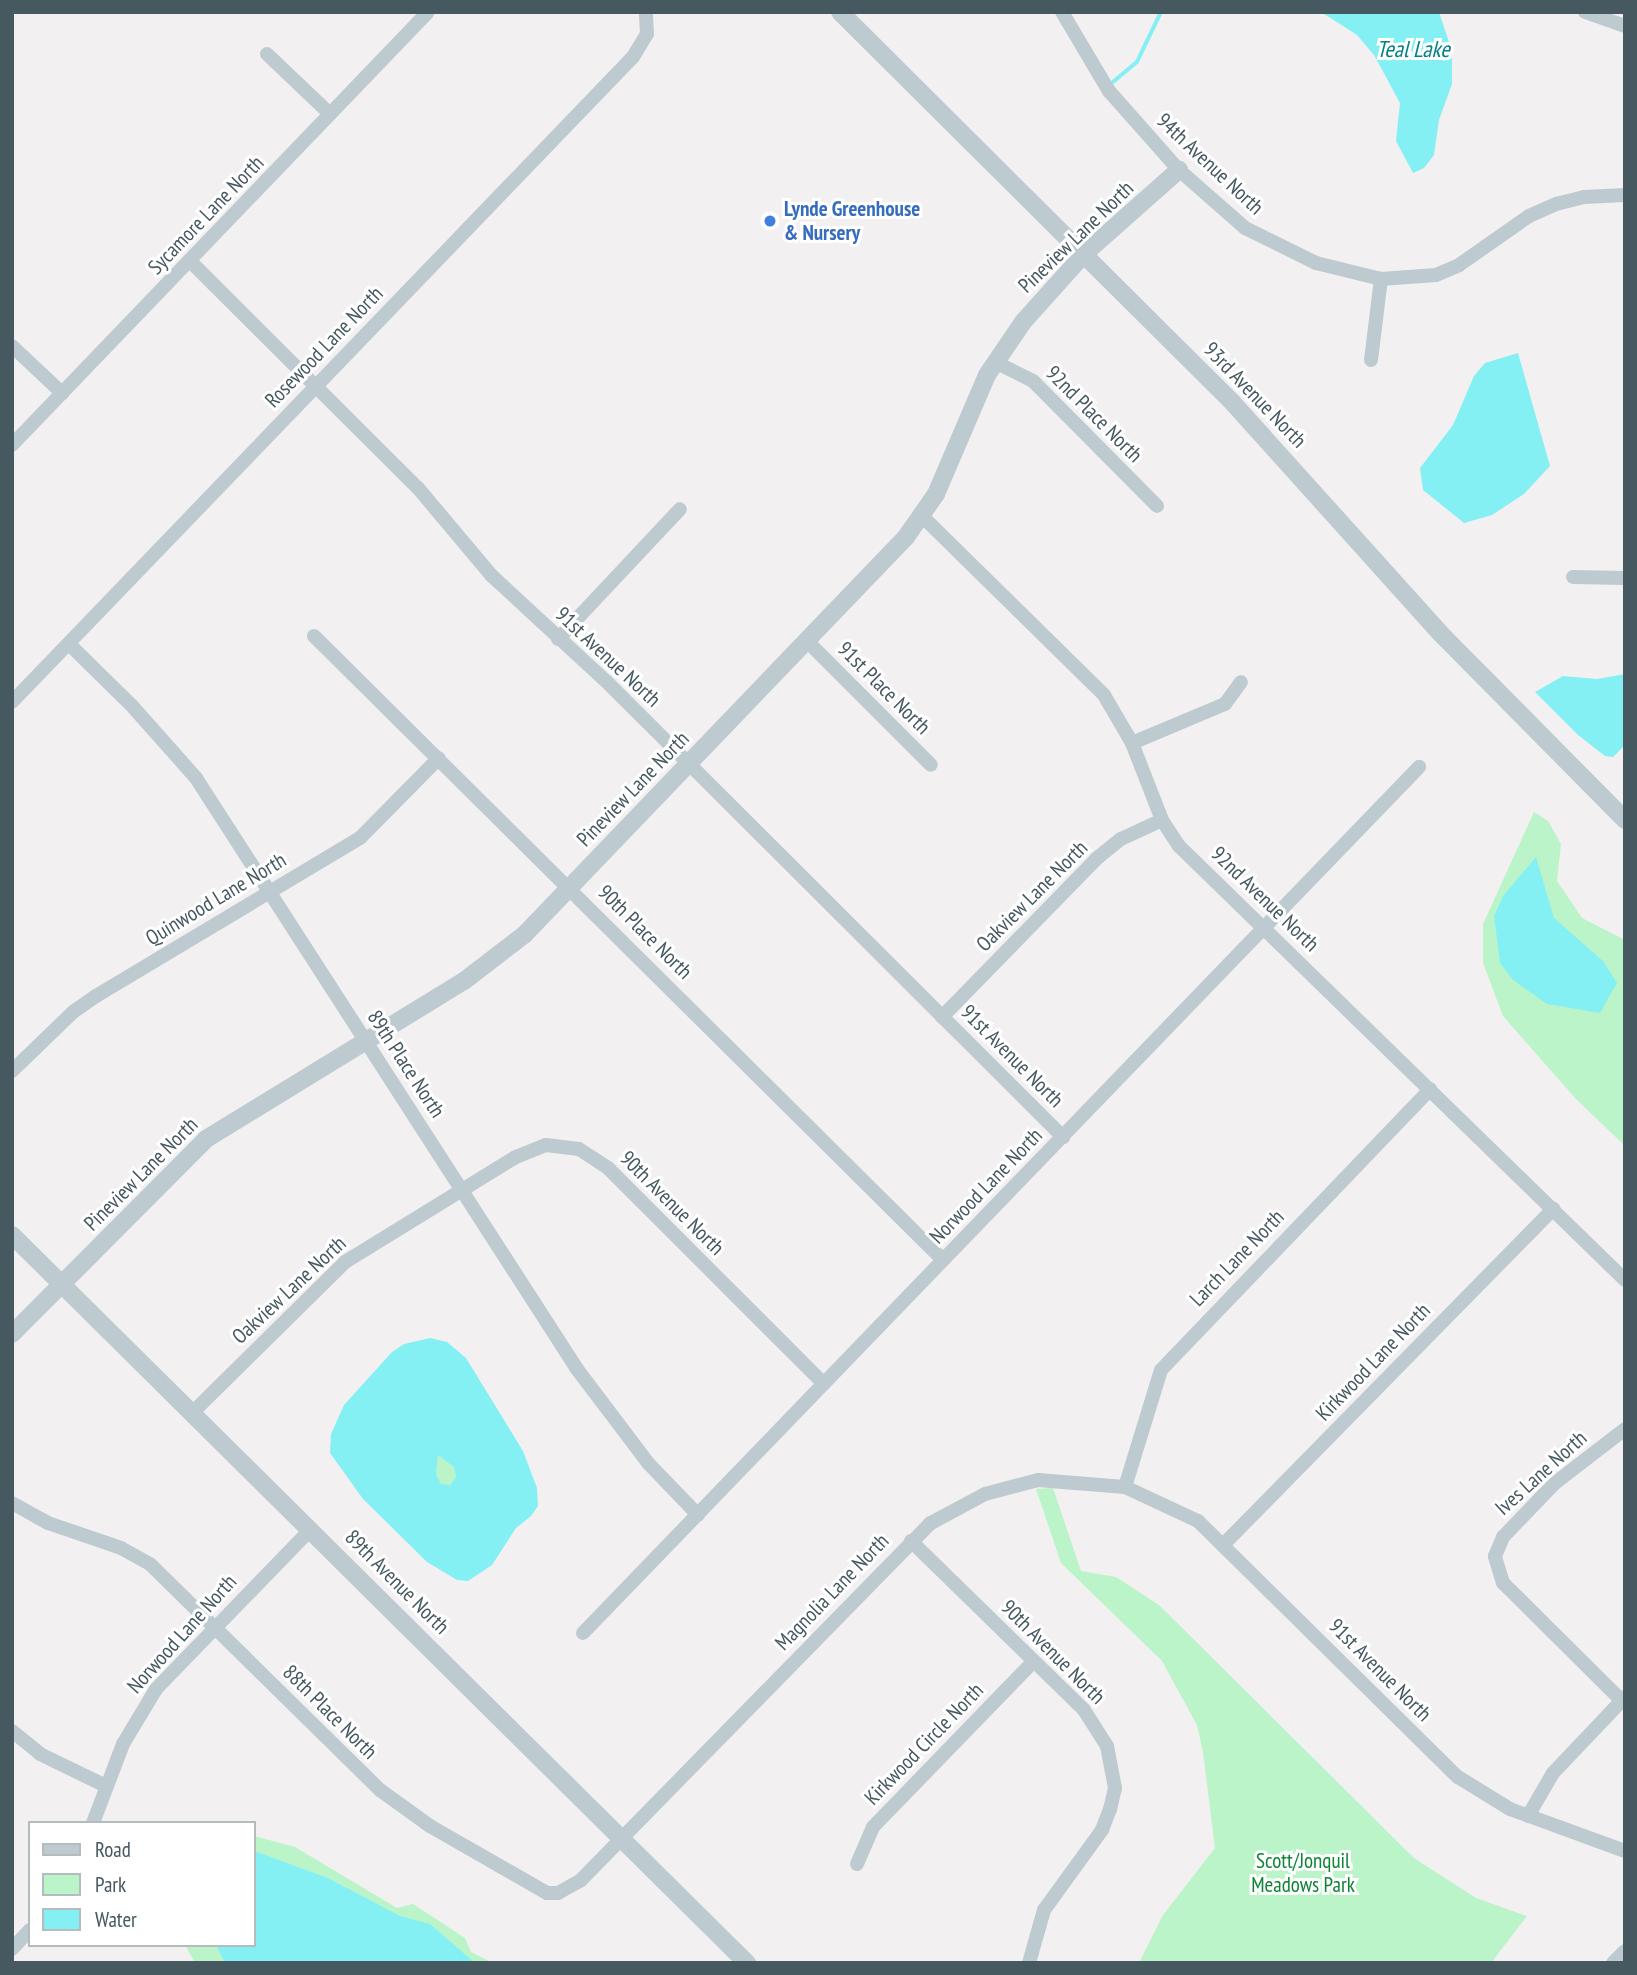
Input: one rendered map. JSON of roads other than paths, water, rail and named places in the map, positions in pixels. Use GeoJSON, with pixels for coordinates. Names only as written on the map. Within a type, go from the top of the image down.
{"type":"FeatureCollection","features":[{"type":"Feature","properties":{"kind":"street","name":"Sycamore Lane North"},"geometry":{"type":"LineString","coordinates":[[12,445],[429,12]]}},
{"type":"Feature","properties":{"kind":"street","name":"Rosewood Lane North"},"geometry":{"type":"LineString","coordinates":[[12,702],[633,57],[648,34],[646,12]]}},
{"type":"Feature","properties":{"kind":"street","name":"93rd Avenue North"},"geometry":{"type":"LineString","coordinates":[[840,12],[1233,403],[1440,633],[1625,820]]}},
{"type":"Feature","properties":{"kind":"street","name":"94th Avenue North"},"geometry":{"type":"LineString","coordinates":[[1062,12],[1109,91],[1179,170],[1237,221],[1271,243],[1316,263],[1381,279]]}},
{"type":"Feature","properties":{"kind":"street"},"geometry":{"type":"LineString","coordinates":[[1585,12],[1625,26]]}},
{"type":"Feature","properties":{"kind":"street"},"geometry":{"type":"LineString","coordinates":[[267,54],[330,114]]}},
{"type":"Feature","properties":{"kind":"street","name":"Pineview Lane North"},"geometry":{"type":"LineString","coordinates":[[12,1334],[206,1139],[496,960],[570,887],[807,641],[922,516],[995,362],[1042,297],[1084,254],[1179,170]]}},
{"type":"Feature","properties":{"kind":"street"},"geometry":{"type":"LineString","coordinates":[[1371,360],[1381,279],[1412,279],[1460,265],[1530,216],[1556,204],[1584,197],[1625,195]]}},
{"type":"Feature","properties":{"kind":"street","name":"91st Avenue North"},"geometry":{"type":"LineString","coordinates":[[191,262],[437,508],[491,575],[689,763],[1063,1137]]}},
{"type":"Feature","properties":{"kind":"street"},"geometry":{"type":"LineString","coordinates":[[12,346],[62,393]]}},
{"type":"Feature","properties":{"kind":"street","name":"92nd Place North"},"geometry":{"type":"LineString","coordinates":[[995,362],[1033,381],[1157,506]]}},
{"type":"Feature","properties":{"kind":"street"},"geometry":{"type":"LineString","coordinates":[[558,639],[680,509]]}},
{"type":"Feature","properties":{"kind":"street","name":"92nd Avenue North"},"geometry":{"type":"LineString","coordinates":[[922,516],[1104,695],[1132,743],[1162,820],[1179,846],[1625,1280]]}},
{"type":"Feature","properties":{"kind":"street"},"geometry":{"type":"LineString","coordinates":[[1573,577],[1625,578]]}},
{"type":"Feature","properties":{"kind":"street","name":"90th Place North"},"geometry":{"type":"LineString","coordinates":[[314,636],[570,887],[943,1260]]}},
{"type":"Feature","properties":{"kind":"street","name":"91st Place North"},"geometry":{"type":"LineString","coordinates":[[807,641],[932,765]]}},
{"type":"Feature","properties":{"kind":"street","name":"89th Place North"},"geometry":{"type":"LineString","coordinates":[[69,644],[181,759],[271,890],[461,1190],[615,1422],[698,1514]]}},
{"type":"Feature","properties":{"kind":"street"},"geometry":{"type":"LineString","coordinates":[[1132,743],[1225,704],[1241,682]]}},
{"type":"Feature","properties":{"kind":"street","name":"Quinwood Lane North"},"geometry":{"type":"LineString","coordinates":[[12,1071],[80,1006],[360,838],[439,758]]}},
{"type":"Feature","properties":{"kind":"street","name":"Norwood Lane North"},"geometry":{"type":"LineString","coordinates":[[583,1633],[1419,767]]}},
{"type":"Feature","properties":{"kind":"street","name":"Oakview Lane North"},"geometry":{"type":"LineString","coordinates":[[943,1017],[1096,859],[1121,839],[1162,820]]}},
{"type":"Feature","properties":{"kind":"street","name":"Larch Lane North"},"geometry":{"type":"LineString","coordinates":[[1125,1487],[1153,1386],[1166,1362],[1430,1089]]}},
{"type":"Feature","properties":{"kind":"street","name":"90th Avenue North"},"geometry":{"type":"LineString","coordinates":[[461,1190],[516,1157],[546,1146],[579,1149],[595,1157],[824,1384]]}},
{"type":"Feature","properties":{"kind":"street","name":"Oakview Lane North"},"geometry":{"type":"LineString","coordinates":[[192,1413],[345,1262],[461,1190]]}},
{"type":"Feature","properties":{"kind":"street","name":"Kirkwood Lane North"},"geometry":{"type":"LineString","coordinates":[[1224,1544],[1552,1209]]}},
{"type":"Feature","properties":{"kind":"street","name":"89th Avenue North"},"geometry":{"type":"LineString","coordinates":[[12,1236],[747,1963]]}},
{"type":"Feature","properties":{"kind":"street","name":"Ives Lane North"},"geometry":{"type":"LineString","coordinates":[[1623,1699],[1503,1583],[1495,1556],[1503,1537],[1555,1483],[1625,1429]]}},
{"type":"Feature","properties":{"kind":"street","name":"Magnolia Lane North"},"geometry":{"type":"LineString","coordinates":[[621,1838],[911,1541],[954,1508],[1014,1485],[1055,1479],[1125,1487]]}},
{"type":"Feature","properties":{"kind":"street","name":"91st Avenue North"},"geometry":{"type":"LineString","coordinates":[[1125,1487],[1174,1507],[1224,1544],[1458,1777],[1484,1796],[1528,1816],[1625,1851]]}},
{"type":"Feature","properties":{"kind":"street","name":"88th Place North"},"geometry":{"type":"LineString","coordinates":[[12,1503],[48,1523],[136,1555],[214,1627],[380,1790],[535,1889],[558,1893],[570,1888],[621,1838]]}},
{"type":"Feature","properties":{"kind":"street","name":"Norwood Lane North"},"geometry":{"type":"LineString","coordinates":[[94,1821],[137,1715],[214,1627],[311,1529]]}},
{"type":"Feature","properties":{"kind":"street","name":"90th Avenue North"},"geometry":{"type":"LineString","coordinates":[[911,1541],[1098,1727],[1107,1746],[1115,1788],[1102,1830],[1044,1910],[1029,1963]]}},
{"type":"Feature","properties":{"kind":"street","name":"Kirkwood Circle North"},"geometry":{"type":"LineString","coordinates":[[858,1864],[873,1827],[1032,1662]]}},
{"type":"Feature","properties":{"kind":"street"},"geometry":{"type":"LineString","coordinates":[[1528,1816],[1553,1773],[1623,1699]]}},
{"type":"Feature","properties":{"kind":"street"},"geometry":{"type":"LineString","coordinates":[[12,1731],[40,1754],[106,1786]]}},
{"type":"Feature","properties":{"kind":"street"},"geometry":{"type":"LineString","coordinates":[[12,1949],[28,1932]]}},
{"type":"Feature","properties":{"kind":"street"},"geometry":{"type":"LineString","coordinates":[[1613,1963],[1625,1951]]}},
{"type":"Feature","properties":{"kind":"water","name":"Teal Lake"},"geometry":{"type":"Polygon","coordinates":[[[1321,12],[1439,12],[1452,51],[1452,84],[1439,120],[1434,155],[1424,168],[1413,173],[1396,141],[1400,103],[1374,55],[1357,35],[1321,12]]]}},
{"type":"Feature","properties":{"kind":"water"},"geometry":{"type":"Polygon","coordinates":[[[1518,353],[1550,466],[1524,494],[1492,515],[1464,523],[1423,490],[1420,468],[1453,425],[1474,376],[1485,363],[1518,353]]]}},
{"type":"Feature","properties":{"kind":"water"},"geometry":{"type":"Polygon","coordinates":[[[1625,674],[1625,745],[1613,757],[1605,756],[1578,735],[1535,692],[1563,676],[1597,679],[1625,674]]]}},
{"type":"Feature","properties":{"kind":"water"},"geometry":{"type":"Polygon","coordinates":[[[1536,857],[1554,918],[1603,961],[1617,983],[1600,1013],[1547,1004],[1513,980],[1500,963],[1494,916],[1503,896],[1536,857]]]}},
{"type":"Feature","properties":{"kind":"water"},"geometry":{"type":"Polygon","coordinates":[[[430,1338],[447,1342],[466,1358],[523,1451],[537,1488],[538,1506],[531,1516],[516,1528],[492,1565],[468,1581],[457,1580],[427,1562],[363,1499],[330,1453],[331,1434],[344,1405],[392,1352],[404,1344],[430,1338]],[[438,1455],[436,1474],[441,1484],[450,1485],[456,1477],[454,1467],[438,1455]]]}},
{"type":"Feature","properties":{"kind":"water"},"geometry":{"type":"Polygon","coordinates":[[[256,1852],[328,1878],[400,1916],[430,1924],[475,1963],[225,1963],[217,1947],[256,1947],[256,1852]]]}},
{"type":"Feature","properties":{"kind":"waterway"},"geometry":{"type":"LineString","coordinates":[[1113,82],[1137,62],[1161,12]]}},
{"type":"Feature","properties":{"kind":"place","name":"Lynde Greenhouse & Nursery"},"geometry":{"type":"Point","coordinates":[770,221]}},
{"type":"Feature","properties":{"kind":"park label","name":"Scott/Jonquil Meadows Park"},"geometry":{"type":"Point","coordinates":[1303,1873]}}]}
